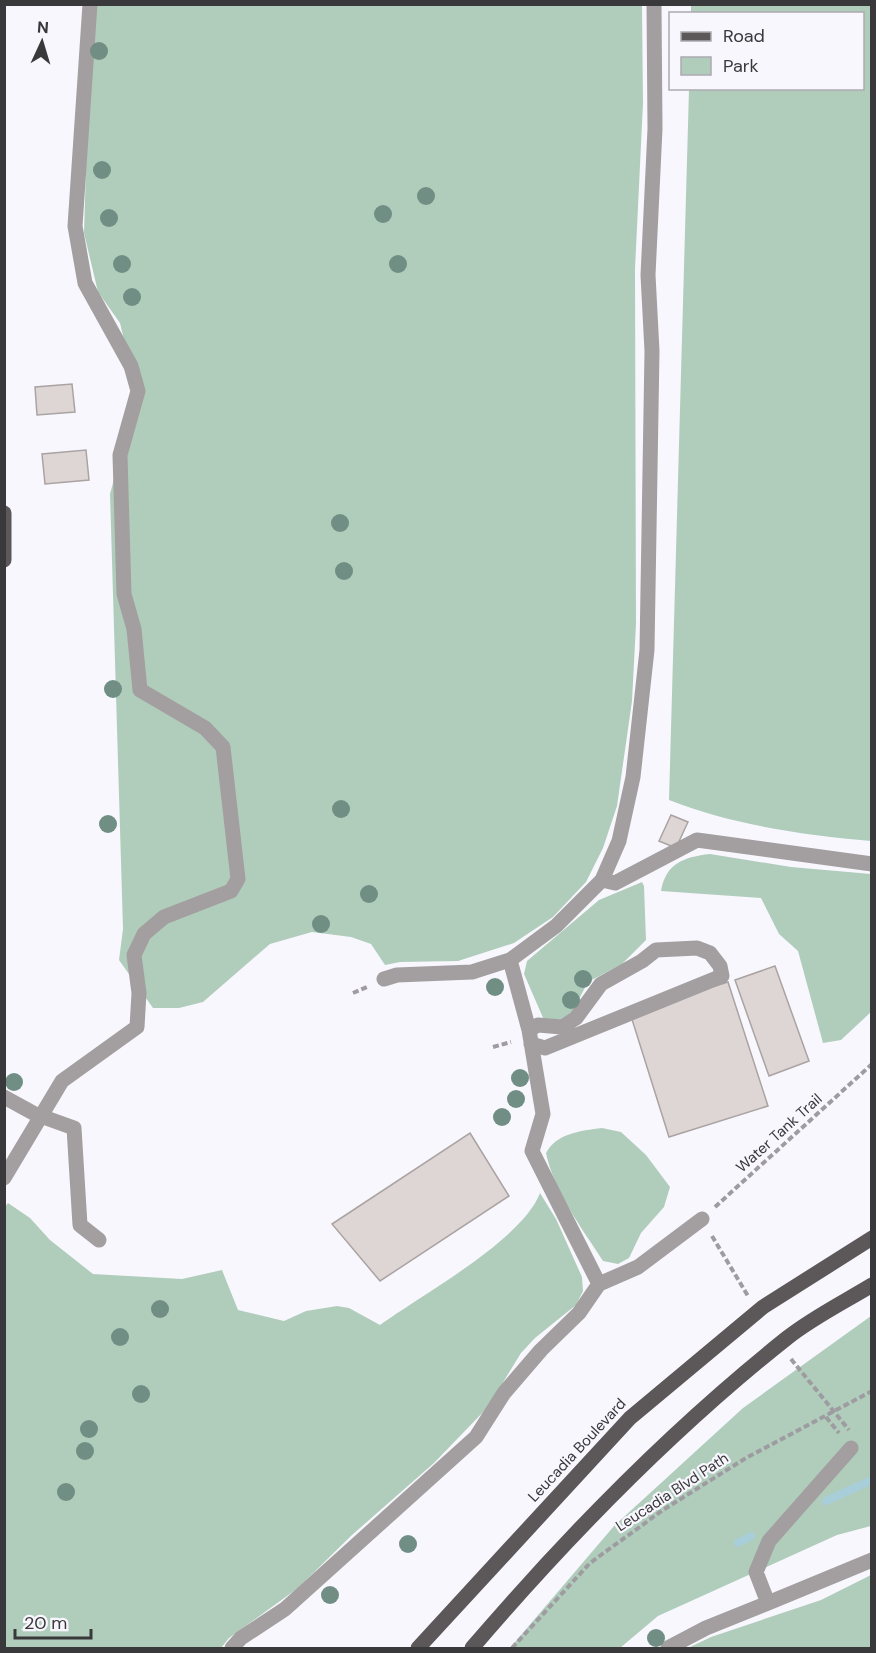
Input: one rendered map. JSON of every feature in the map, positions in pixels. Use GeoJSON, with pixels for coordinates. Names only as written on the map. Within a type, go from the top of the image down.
{"type":"FeatureCollection","features":[{"type":"Feature","properties":{"kind":"main road"},"geometry":{"type":"LineString","coordinates":[[4,513],[4,560]]}},
{"type":"Feature","properties":{"kind":"main road","name":"Leucadia Boulevard"},"geometry":{"type":"LineString","coordinates":[[417,1648],[630,1418],[763,1307],[872,1238]]}},
{"type":"Feature","properties":{"kind":"main road"},"geometry":{"type":"LineString","coordinates":[[472,1648],[537,1572],[660,1448],[788,1337],[872,1285]]}},
{"type":"Feature","properties":{"kind":"lane"},"geometry":{"type":"LineString","coordinates":[[4,1178],[62,1081],[137,1027],[139,993],[134,955],[144,934],[164,917],[231,891],[238,879],[223,747],[205,728],[140,690],[134,629],[124,594],[120,454],[138,391],[130,366],[84,283],[75,226],[90,4]]}},
{"type":"Feature","properties":{"kind":"lane"},"geometry":{"type":"LineString","coordinates":[[384,979],[397,975],[472,972],[510,960],[556,926],[602,880],[620,840],[633,777],[647,650],[652,351],[648,275],[655,129],[654,4]]}},
{"type":"Feature","properties":{"kind":"lane"},"geometry":{"type":"LineString","coordinates":[[602,880],[615,883],[697,840],[872,864]]}},
{"type":"Feature","properties":{"kind":"lane"},"geometry":{"type":"LineString","coordinates":[[697,948],[710,953],[720,966],[722,976],[545,1047],[530,1037],[538,1024],[562,1027],[576,1018],[601,984],[642,961],[656,950],[697,948]]}},
{"type":"Feature","properties":{"kind":"lane"},"geometry":{"type":"LineString","coordinates":[[510,960],[530,1037],[543,1114],[532,1151],[599,1284]]}},
{"type":"Feature","properties":{"kind":"lane"},"geometry":{"type":"LineString","coordinates":[[4,1097],[42,1116],[74,1128],[80,1225],[99,1240]]}},
{"type":"Feature","properties":{"kind":"lane"},"geometry":{"type":"LineString","coordinates":[[232,1648],[241,1638],[285,1609],[476,1437],[504,1393],[541,1350],[579,1313],[599,1284],[638,1267],[702,1219]]}},
{"type":"Feature","properties":{"kind":"lane"},"geometry":{"type":"LineString","coordinates":[[768,1603],[756,1572],[769,1541],[851,1448]]}},
{"type":"Feature","properties":{"kind":"lane"},"geometry":{"type":"LineString","coordinates":[[668,1648],[706,1628],[872,1560]]}},
{"type":"Feature","properties":{"kind":"path","name":"Water Tank Trail"},"geometry":{"type":"LineString","coordinates":[[702,1219],[872,1064]]}},
{"type":"Feature","properties":{"kind":"path","name":"Leucadia Blvd Path"},"geometry":{"type":"LineString","coordinates":[[512,1648],[590,1563],[663,1510],[746,1458],[872,1391]]}},
{"type":"Feature","properties":{"kind":"green space"},"geometry":{"type":"Polygon","coordinates":[[[91,5],[642,5],[643,103],[635,269],[636,624],[632,701],[617,806],[603,848],[586,882],[553,917],[514,943],[458,961],[400,962],[385,965],[371,944],[351,937],[312,932],[270,944],[203,1002],[179,1008],[153,1008],[119,960],[123,929],[110,494],[137,394],[120,323],[98,292],[84,233],[91,5]]]}},
{"type":"Feature","properties":{"kind":"green space"},"geometry":{"type":"Polygon","coordinates":[[[691,5],[871,5],[871,841],[768,828],[693,809],[669,800],[689,90],[864,90],[864,12],[691,12],[691,5]]]}},
{"type":"Feature","properties":{"kind":"green space"},"geometry":{"type":"Polygon","coordinates":[[[710,854],[791,867],[871,874],[871,1012],[841,1040],[823,1043],[798,951],[779,934],[761,898],[661,891],[667,874],[678,863],[692,857],[710,854]]]}},
{"type":"Feature","properties":{"kind":"green space"},"geometry":{"type":"Polygon","coordinates":[[[642,882],[646,940],[622,964],[588,982],[572,1012],[557,1021],[544,1020],[524,974],[527,961],[599,900],[642,882]]]}},
{"type":"Feature","properties":{"kind":"green space"},"geometry":{"type":"Polygon","coordinates":[[[602,1128],[621,1132],[646,1155],[670,1187],[664,1207],[641,1233],[629,1258],[618,1264],[603,1261],[578,1223],[555,1182],[546,1153],[556,1141],[563,1137],[602,1128]]]}},
{"type":"Feature","properties":{"kind":"green space"},"geometry":{"type":"Polygon","coordinates":[[[540,1193],[556,1219],[582,1277],[583,1291],[576,1305],[535,1338],[521,1353],[488,1407],[434,1463],[352,1535],[298,1588],[229,1638],[221,1648],[5,1648],[4,1208],[8,1203],[30,1218],[50,1240],[93,1274],[182,1279],[222,1270],[238,1310],[284,1321],[306,1311],[337,1306],[349,1308],[380,1325],[493,1247],[530,1211],[540,1193]]]}},
{"type":"Feature","properties":{"kind":"green space"},"geometry":{"type":"Polygon","coordinates":[[[871,1316],[871,1526],[837,1535],[658,1616],[620,1648],[510,1648],[614,1526],[743,1408],[871,1316]]]}},
{"type":"Feature","properties":{"kind":"green space"},"geometry":{"type":"Polygon","coordinates":[[[871,1575],[871,1648],[688,1648],[711,1637],[821,1600],[871,1575]]]}},
{"type":"Feature","properties":{"kind":"building"},"geometry":{"type":"Polygon","coordinates":[[[72,384],[75,412],[37,415],[35,387],[72,384]]]}},
{"type":"Feature","properties":{"kind":"building"},"geometry":{"type":"Polygon","coordinates":[[[86,450],[89,480],[45,484],[42,454],[86,450]]]}},
{"type":"Feature","properties":{"kind":"building"},"geometry":{"type":"Polygon","coordinates":[[[671,815],[688,822],[676,848],[659,841],[671,815]]]}},
{"type":"Feature","properties":{"kind":"building"},"geometry":{"type":"Polygon","coordinates":[[[775,966],[809,1061],[769,1076],[735,980],[775,966]]]}},
{"type":"Feature","properties":{"kind":"building"},"geometry":{"type":"Polygon","coordinates":[[[728,982],[768,1106],[669,1137],[630,1013],[728,982]]]}},
{"type":"Feature","properties":{"kind":"building"},"geometry":{"type":"Polygon","coordinates":[[[470,1133],[509,1196],[380,1281],[332,1224],[470,1133]]]}},
{"type":"Feature","properties":{"kind":"waterway"},"geometry":{"type":"LineString","coordinates":[[826,1501],[872,1480]]}},
{"type":"Feature","properties":{"kind":"waterway"},"geometry":{"type":"LineString","coordinates":[[738,1543],[751,1536]]}}]}
